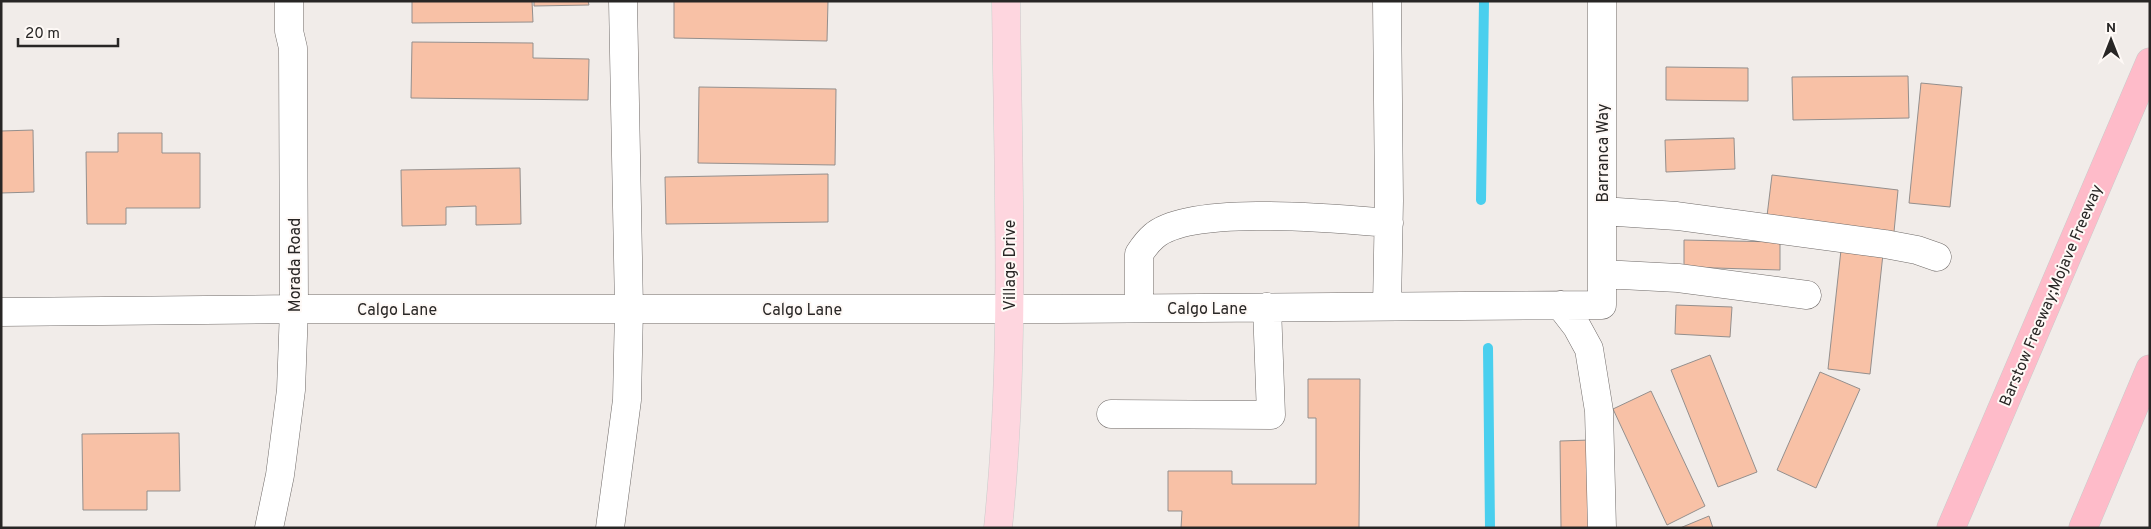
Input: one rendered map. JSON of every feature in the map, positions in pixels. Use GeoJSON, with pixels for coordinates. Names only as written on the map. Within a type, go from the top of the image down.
{"type":"FeatureCollection","features":[{"type":"Feature","properties":{"kind":"highway","name":"Barstow Freeway;Mojave Freeway"},"geometry":{"type":"LineString","coordinates":[[1951,528],[2150,62]]}},
{"type":"Feature","properties":{"kind":"highway"},"geometry":{"type":"LineString","coordinates":[[2083,528],[2150,369]]}},
{"type":"Feature","properties":{"kind":"main road","name":"Village Drive"},"geometry":{"type":"LineString","coordinates":[[998,528],[1007,416],[1009,309],[1006,1]]}},
{"type":"Feature","properties":{"kind":"street","name":"Morada Road"},"geometry":{"type":"LineString","coordinates":[[269,528],[280,475],[291,390],[294,309],[293,48],[289,31],[289,1]]}},
{"type":"Feature","properties":{"kind":"street"},"geometry":{"type":"LineString","coordinates":[[610,528],[627,400],[629,309],[623,1]]}},
{"type":"Feature","properties":{"kind":"street"},"geometry":{"type":"LineString","coordinates":[[1387,1],[1389,223],[1387,306]]}},
{"type":"Feature","properties":{"kind":"street","name":"Barranca Way"},"geometry":{"type":"LineString","coordinates":[[1602,1],[1602,304]]}},
{"type":"Feature","properties":{"kind":"street"},"geometry":{"type":"LineString","coordinates":[[1602,211],[1677,216],[1875,243],[1917,250],[1937,257]]}},
{"type":"Feature","properties":{"kind":"street"},"geometry":{"type":"LineString","coordinates":[[1138,308],[1138,254],[1154,235],[1170,228],[1194,220],[1285,215],[1389,223]]}},
{"type":"Feature","properties":{"kind":"street"},"geometry":{"type":"LineString","coordinates":[[1602,274],[1678,278],[1807,294]]}},
{"type":"Feature","properties":{"kind":"street"},"geometry":{"type":"LineString","coordinates":[[1560,304],[1577,327],[1588,349],[1599,411],[1602,528]]}},
{"type":"Feature","properties":{"kind":"street","name":"Calgo Lane"},"geometry":{"type":"LineString","coordinates":[[1,312],[294,309],[1009,309],[1602,304]]}},
{"type":"Feature","properties":{"kind":"street"},"geometry":{"type":"LineString","coordinates":[[1110,414],[1271,415],[1267,307]]}},
{"type":"Feature","properties":{"kind":"building"},"geometry":{"type":"Polygon","coordinates":[[[412,1],[532,1],[533,22],[412,23],[412,1]]]}},
{"type":"Feature","properties":{"kind":"building"},"geometry":{"type":"Polygon","coordinates":[[[534,1],[588,1],[589,5],[534,6],[534,1]]]}},
{"type":"Feature","properties":{"kind":"building"},"geometry":{"type":"Polygon","coordinates":[[[674,1],[828,1],[827,41],[674,38],[674,1]]]}},
{"type":"Feature","properties":{"kind":"building"},"geometry":{"type":"Polygon","coordinates":[[[412,42],[533,43],[533,58],[589,59],[588,100],[411,98],[412,42]]]}},
{"type":"Feature","properties":{"kind":"building"},"geometry":{"type":"Polygon","coordinates":[[[1666,67],[1748,68],[1748,101],[1666,100],[1666,67]]]}},
{"type":"Feature","properties":{"kind":"building"},"geometry":{"type":"Polygon","coordinates":[[[1908,76],[1909,118],[1793,120],[1792,77],[1908,76]]]}},
{"type":"Feature","properties":{"kind":"building"},"geometry":{"type":"Polygon","coordinates":[[[1921,83],[1962,87],[1950,207],[1909,203],[1921,83]]]}},
{"type":"Feature","properties":{"kind":"building"},"geometry":{"type":"Polygon","coordinates":[[[699,87],[836,89],[835,165],[698,163],[699,87]]]}},
{"type":"Feature","properties":{"kind":"building"},"geometry":{"type":"Polygon","coordinates":[[[33,130],[34,192],[1,193],[1,131],[33,130]]]}},
{"type":"Feature","properties":{"kind":"building"},"geometry":{"type":"Polygon","coordinates":[[[118,133],[162,133],[162,153],[200,153],[200,208],[126,208],[126,224],[87,224],[86,152],[118,152],[118,133]]]}},
{"type":"Feature","properties":{"kind":"building"},"geometry":{"type":"Polygon","coordinates":[[[1734,138],[1735,169],[1666,172],[1665,140],[1734,138]]]}},
{"type":"Feature","properties":{"kind":"building"},"geometry":{"type":"Polygon","coordinates":[[[520,168],[521,224],[476,225],[476,206],[446,207],[446,225],[402,226],[401,170],[520,168]]]}},
{"type":"Feature","properties":{"kind":"building"},"geometry":{"type":"Polygon","coordinates":[[[828,174],[828,222],[666,224],[665,177],[828,174]]]}},
{"type":"Feature","properties":{"kind":"building"},"geometry":{"type":"Polygon","coordinates":[[[1772,175],[1898,190],[1894,232],[1767,216],[1772,175]]]}},
{"type":"Feature","properties":{"kind":"building"},"geometry":{"type":"Polygon","coordinates":[[[1684,240],[1780,242],[1780,270],[1684,267],[1684,240]]]}},
{"type":"Feature","properties":{"kind":"building"},"geometry":{"type":"Polygon","coordinates":[[[1841,250],[1883,254],[1870,374],[1828,369],[1841,250]]]}},
{"type":"Feature","properties":{"kind":"building"},"geometry":{"type":"Polygon","coordinates":[[[1676,305],[1732,307],[1730,337],[1675,334],[1676,305]]]}},
{"type":"Feature","properties":{"kind":"building"},"geometry":{"type":"Polygon","coordinates":[[[1710,355],[1757,472],[1718,487],[1671,370],[1710,355]]]}},
{"type":"Feature","properties":{"kind":"building"},"geometry":{"type":"Polygon","coordinates":[[[1820,372],[1860,389],[1816,488],[1777,470],[1820,372]]]}},
{"type":"Feature","properties":{"kind":"building"},"geometry":{"type":"Polygon","coordinates":[[[1308,379],[1360,379],[1359,528],[1181,528],[1182,511],[1168,511],[1168,471],[1232,471],[1232,484],[1316,484],[1316,418],[1308,418],[1308,379]]]}},
{"type":"Feature","properties":{"kind":"building"},"geometry":{"type":"Polygon","coordinates":[[[1651,391],[1705,506],[1667,525],[1613,409],[1651,391]]]}},
{"type":"Feature","properties":{"kind":"building"},"geometry":{"type":"Polygon","coordinates":[[[179,433],[180,491],[147,491],[147,510],[83,510],[82,434],[179,433]]]}},
{"type":"Feature","properties":{"kind":"building"},"geometry":{"type":"Polygon","coordinates":[[[1590,440],[1592,528],[1561,528],[1560,441],[1590,440]]]}},
{"type":"Feature","properties":{"kind":"building"},"geometry":{"type":"Polygon","coordinates":[[[1709,516],[1713,528],[1680,528],[1709,516]]]}},
{"type":"Feature","properties":{"kind":"waterway"},"geometry":{"type":"LineString","coordinates":[[1481,200],[1484,1]]}},
{"type":"Feature","properties":{"kind":"waterway"},"geometry":{"type":"LineString","coordinates":[[1488,348],[1490,528]]}}]}
